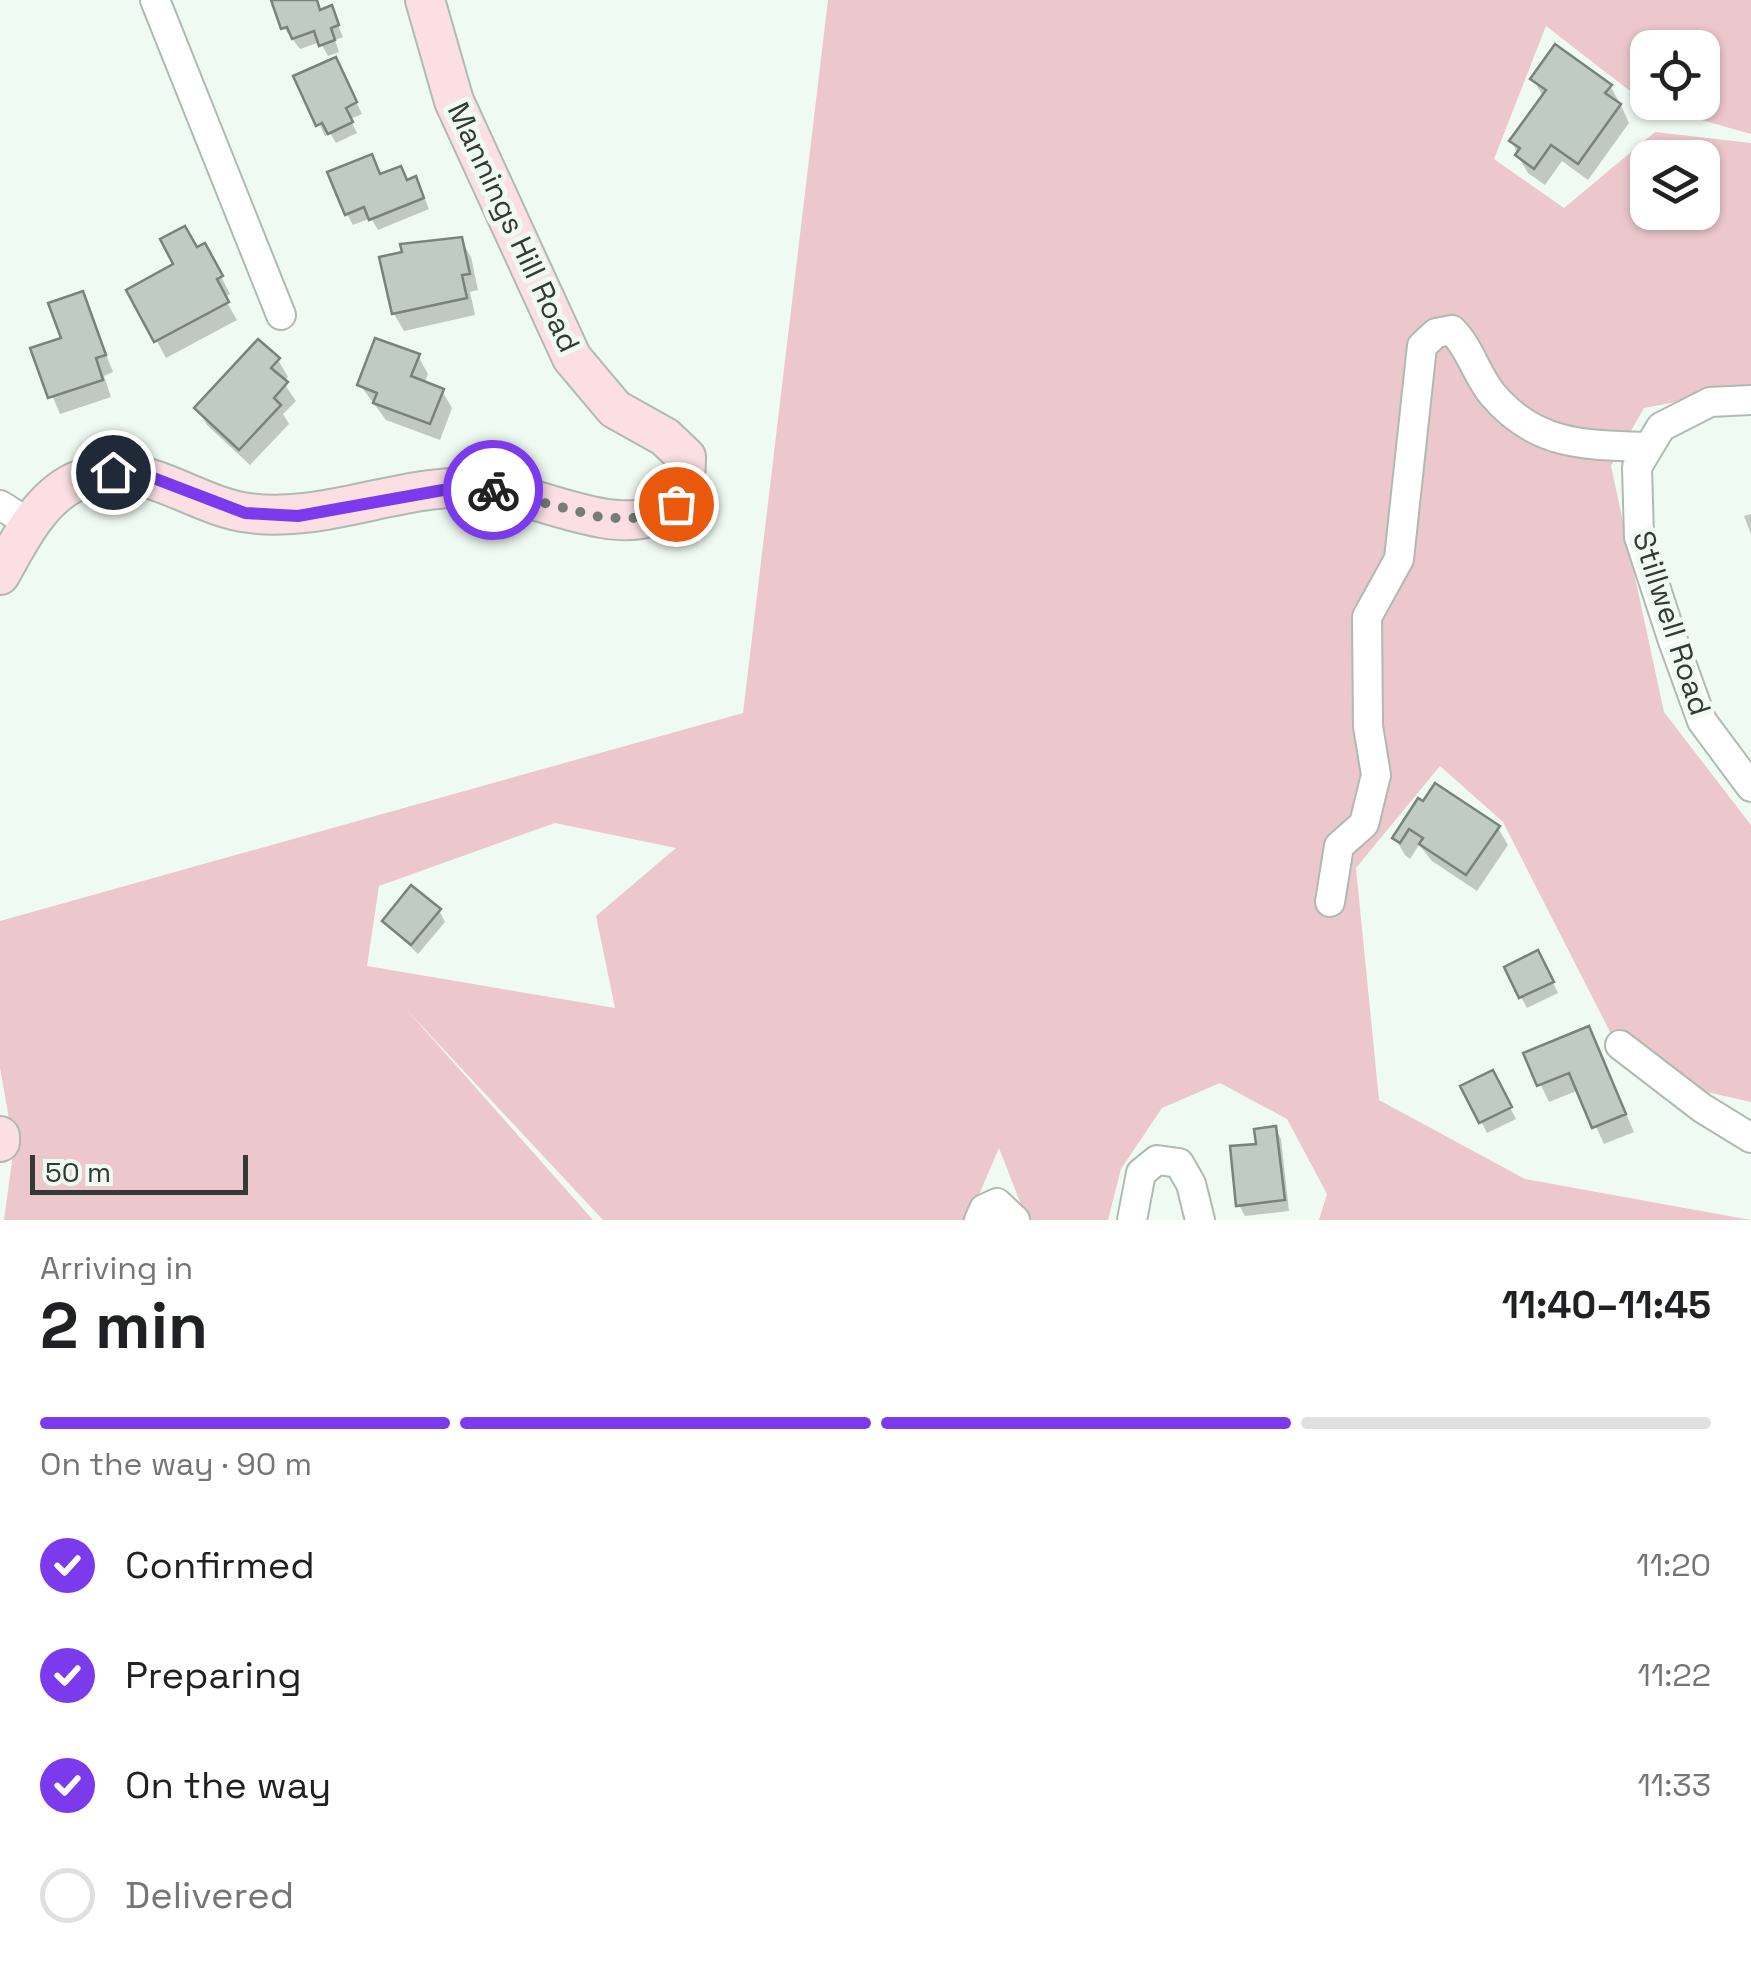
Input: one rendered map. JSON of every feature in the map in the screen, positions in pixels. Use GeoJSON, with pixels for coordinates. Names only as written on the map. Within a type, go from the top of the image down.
{"type":"FeatureCollection","features":[{"type":"Feature","properties":{"kind":"main road","name":"Mannings Hill Road"},"geometry":{"type":"LineString","coordinates":[[0,576],[15,514],[73,483],[113,472],[143,474],[245,513],[298,516],[443,490],[472,489],[525,496],[604,518],[648,518],[676,504],[686,482],[686,457],[666,438],[615,410],[572,358],[454,102],[425,0]]}},
{"type":"Feature","properties":{"kind":"street"},"geometry":{"type":"LineString","coordinates":[[155,0],[281,315]]}},
{"type":"Feature","properties":{"kind":"street"},"geometry":{"type":"LineString","coordinates":[[1330,902],[1339,846],[1364,824],[1376,775],[1368,726],[1367,617],[1398,559],[1422,346],[1436,333],[1452,330],[1466,344],[1494,396],[1547,438],[1582,445],[1649,447],[1661,427],[1710,402],[1751,400]]}},
{"type":"Feature","properties":{"kind":"street","name":"Stillwell Road"},"geometry":{"type":"LineString","coordinates":[[1649,447],[1636,467],[1639,537],[1702,721],[1751,788]]}},
{"type":"Feature","properties":{"kind":"street"},"geometry":{"type":"LineString","coordinates":[[1620,1045],[1702,1108],[1751,1138]]}},
{"type":"Feature","properties":{"kind":"street"},"geometry":{"type":"LineString","coordinates":[[1132,1220],[1141,1173],[1157,1160],[1179,1163],[1191,1184],[1200,1220]]}},
{"type":"Feature","properties":{"kind":"street"},"geometry":{"type":"LineString","coordinates":[[981,1215],[998,1203],[1014,1220]]}},
{"type":"Feature","properties":{"kind":"shaded area"},"geometry":{"type":"Polygon","coordinates":[[[828,0],[1751,0],[1751,134],[1701,120],[1720,120],[1720,30],[1630,30],[1630,91],[1546,26],[1494,159],[1564,208],[1630,153],[1630,230],[1720,230],[1720,140],[1645,140],[1655,132],[1751,143],[1751,388],[1644,408],[1611,466],[1664,712],[1751,825],[1751,1102],[1632,1075],[1503,822],[1440,766],[1356,868],[1379,1100],[1525,1179],[1751,1220],[1319,1220],[1327,1194],[1287,1119],[1220,1083],[1162,1108],[1121,1169],[1108,1220],[1027,1220],[999,1148],[968,1220],[603,1220],[406,1009],[593,1220],[4,1220],[14,1146],[0,1068],[0,921],[743,713],[828,0]],[[555,823],[379,886],[367,966],[615,1008],[596,916],[676,848],[555,823]]]}},
{"type":"Feature","properties":{"kind":"building"},"geometry":{"type":"Polygon","coordinates":[[[271,0],[317,0],[320,10],[332,5],[339,25],[331,28],[335,40],[319,46],[314,31],[292,39],[287,27],[281,29],[271,0]]]}},
{"type":"Feature","properties":{"kind":"building"},"geometry":{"type":"Polygon","coordinates":[[[1555,44],[1612,85],[1605,93],[1621,104],[1578,164],[1551,145],[1534,169],[1515,155],[1520,148],[1509,141],[1546,90],[1530,79],[1555,44]]]}},
{"type":"Feature","properties":{"kind":"building"},"geometry":{"type":"Polygon","coordinates":[[[336,57],[357,102],[346,108],[353,122],[328,134],[322,123],[316,126],[293,76],[336,57]]]}},
{"type":"Feature","properties":{"kind":"building"},"geometry":{"type":"Polygon","coordinates":[[[372,154],[380,174],[401,166],[407,180],[416,176],[424,198],[369,220],[364,207],[345,215],[327,172],[372,154]]]}},
{"type":"Feature","properties":{"kind":"building"},"geometry":{"type":"Polygon","coordinates":[[[185,226],[197,247],[205,243],[223,276],[217,279],[229,302],[154,342],[126,290],[173,264],[160,239],[185,226]]]}},
{"type":"Feature","properties":{"kind":"building"},"geometry":{"type":"Polygon","coordinates":[[[462,237],[470,274],[462,275],[467,298],[392,314],[379,257],[402,252],[400,244],[462,237]]]}},
{"type":"Feature","properties":{"kind":"building"},"geometry":{"type":"Polygon","coordinates":[[[83,291],[106,355],[96,358],[103,380],[48,398],[30,348],[61,338],[48,303],[83,291]]]}},
{"type":"Feature","properties":{"kind":"building"},"geometry":{"type":"Polygon","coordinates":[[[375,338],[420,354],[411,376],[444,389],[430,424],[373,403],[377,393],[357,385],[375,338]]]}},
{"type":"Feature","properties":{"kind":"building"},"geometry":{"type":"Polygon","coordinates":[[[258,339],[280,358],[271,368],[288,382],[274,398],[281,405],[239,450],[194,408],[258,339]]]}},
{"type":"Feature","properties":{"kind":"building"},"geometry":{"type":"Polygon","coordinates":[[[1435,783],[1500,826],[1466,875],[1419,844],[1423,838],[1409,829],[1400,843],[1392,838],[1418,798],[1423,801],[1435,783]]]}},
{"type":"Feature","properties":{"kind":"building"},"geometry":{"type":"Polygon","coordinates":[[[411,885],[441,909],[411,945],[382,921],[411,885]]]}},
{"type":"Feature","properties":{"kind":"building"},"geometry":{"type":"Polygon","coordinates":[[[1538,950],[1554,982],[1519,998],[1504,967],[1538,950]]]}},
{"type":"Feature","properties":{"kind":"building"},"geometry":{"type":"Polygon","coordinates":[[[1589,1026],[1626,1114],[1592,1128],[1569,1073],[1537,1086],[1523,1053],[1589,1026]]]}},
{"type":"Feature","properties":{"kind":"building"},"geometry":{"type":"Polygon","coordinates":[[[1493,1070],[1512,1107],[1479,1123],[1460,1086],[1493,1070]]]}},
{"type":"Feature","properties":{"kind":"building"},"geometry":{"type":"Polygon","coordinates":[[[1276,1126],[1285,1200],[1236,1206],[1230,1146],[1256,1144],[1254,1129],[1276,1126]]]}},
{"type":"Feature","properties":{"kind":"way so far"},"geometry":{"type":"LineString","coordinates":[[493,490],[604,518],[648,518],[676,504]]}},
{"type":"Feature","properties":{"kind":"route"},"geometry":{"type":"LineString","coordinates":[[113,472],[143,474],[245,513],[298,516],[443,490],[493,490]]}}]}
